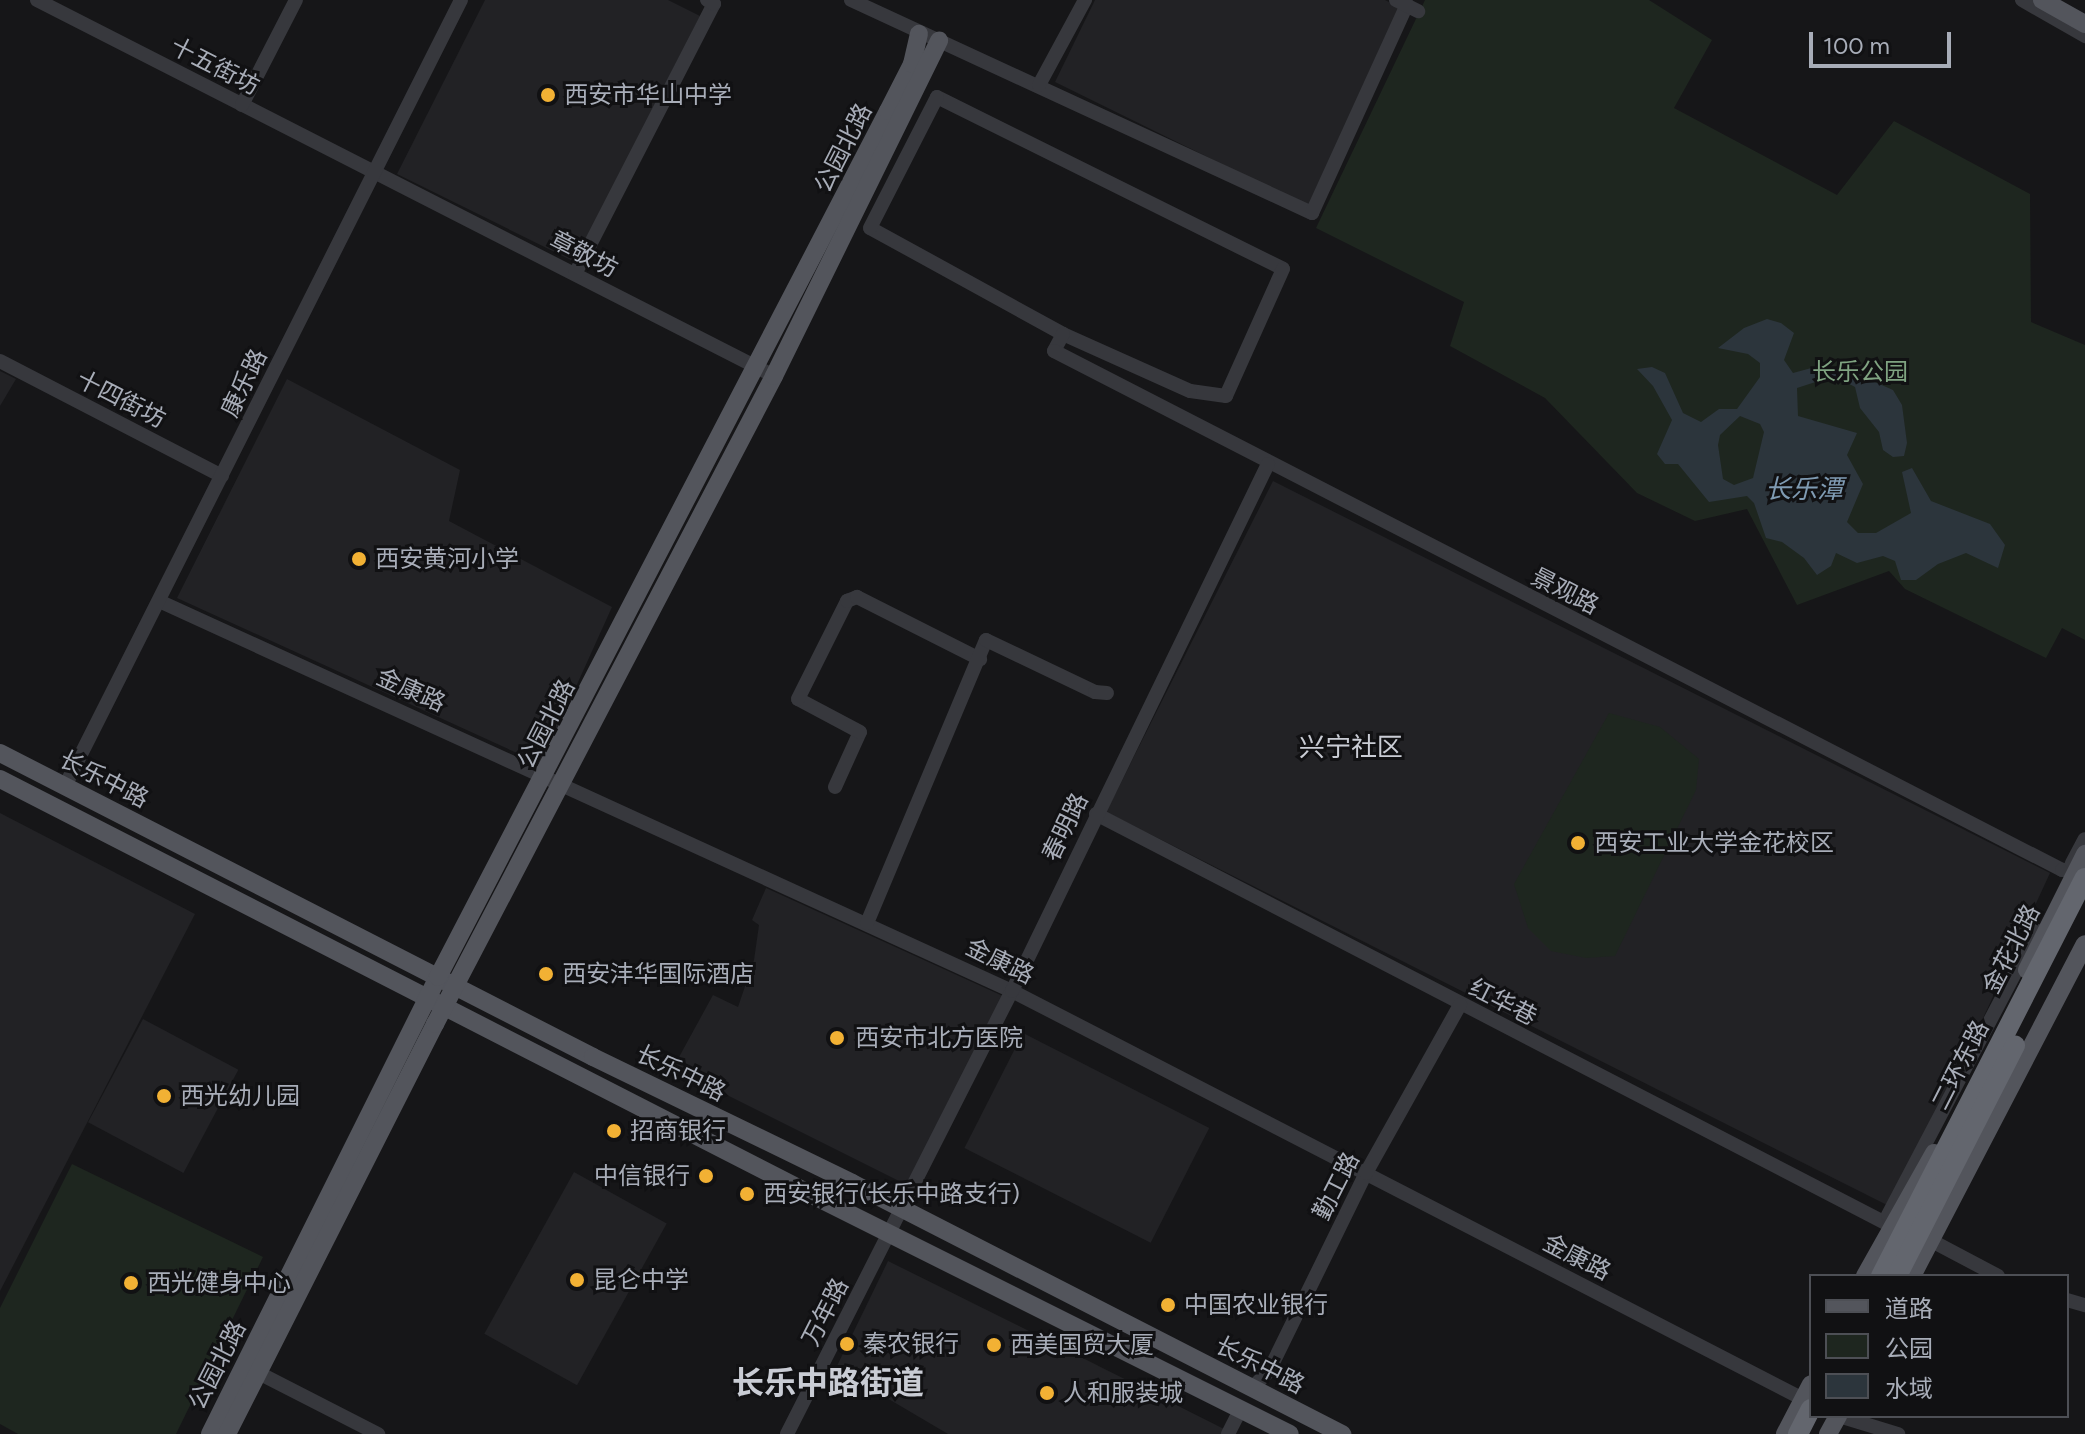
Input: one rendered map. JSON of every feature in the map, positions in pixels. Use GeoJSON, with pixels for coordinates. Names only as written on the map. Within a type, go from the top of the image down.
{"type":"FeatureCollection","features":[{"type":"Feature","properties":{"kind":"highway","name":"二环东路"},"geometry":{"type":"LineString","coordinates":[[1895,1273],[1922,1194],[2079,868]]}},
{"type":"Feature","properties":{"kind":"highway","name":"二环东路"},"geometry":{"type":"LineString","coordinates":[[1895,1273],[2085,906]]}},
{"type":"Feature","properties":{"kind":"highway"},"geometry":{"type":"LineString","coordinates":[[1891,1226],[1922,1194]]}},
{"type":"Feature","properties":{"kind":"highway"},"geometry":{"type":"LineString","coordinates":[[1895,1273],[1930,1240]]}},
{"type":"Feature","properties":{"kind":"highway"},"geometry":{"type":"LineString","coordinates":[[1798,1434],[1808,1397]]}},
{"type":"Feature","properties":{"kind":"main road"},"geometry":{"type":"LineString","coordinates":[[2042,0],[2085,24]]}},
{"type":"Feature","properties":{"kind":"main road"},"geometry":{"type":"LineString","coordinates":[[2061,0],[2085,13]]}},
{"type":"Feature","properties":{"kind":"main road","name":"公园北路"},"geometry":{"type":"LineString","coordinates":[[766,372],[912,64],[919,34]]}},
{"type":"Feature","properties":{"kind":"main road","name":"公园北路"},"geometry":{"type":"LineString","coordinates":[[227,1434],[252,1369],[436,1003],[939,40]]}},
{"type":"Feature","properties":{"kind":"main road","name":"长乐中路"},"geometry":{"type":"LineString","coordinates":[[0,753],[1342,1434]]}},
{"type":"Feature","properties":{"kind":"main road","name":"长乐中路"},"geometry":{"type":"LineString","coordinates":[[0,779],[1290,1434]]}},
{"type":"Feature","properties":{"kind":"main road","name":"金花北路"},"geometry":{"type":"LineString","coordinates":[[1866,1274],[1929,1163],[2079,868]]}},
{"type":"Feature","properties":{"kind":"main road"},"geometry":{"type":"LineString","coordinates":[[1930,1240],[2085,944]]}},
{"type":"Feature","properties":{"kind":"main road","name":"公园北路"},"geometry":{"type":"LineString","coordinates":[[210,1434],[252,1369]]}},
{"type":"Feature","properties":{"kind":"main road"},"geometry":{"type":"LineString","coordinates":[[1785,1434],[1808,1397]]}},
{"type":"Feature","properties":{"kind":"street","name":"十五街坊"},"geometry":{"type":"LineString","coordinates":[[37,0],[374,172]]}},
{"type":"Feature","properties":{"kind":"street"},"geometry":{"type":"LineString","coordinates":[[242,105],[296,0]]}},
{"type":"Feature","properties":{"kind":"street","name":"康乐路"},"geometry":{"type":"LineString","coordinates":[[65,786],[461,0]]}},
{"type":"Feature","properties":{"kind":"street"},"geometry":{"type":"LineString","coordinates":[[575,274],[714,4],[707,0]]}},
{"type":"Feature","properties":{"kind":"street"},"geometry":{"type":"LineString","coordinates":[[851,0],[1312,213],[1407,5]]}},
{"type":"Feature","properties":{"kind":"street"},"geometry":{"type":"LineString","coordinates":[[1039,85],[1085,0]]}},
{"type":"Feature","properties":{"kind":"street"},"geometry":{"type":"LineString","coordinates":[[2022,0],[2085,36]]}},
{"type":"Feature","properties":{"kind":"street"},"geometry":{"type":"LineString","coordinates":[[937,97],[1283,269],[1226,396],[1190,391],[1063,334],[870,228],[937,97]]}},
{"type":"Feature","properties":{"kind":"street","name":"章敬坊"},"geometry":{"type":"LineString","coordinates":[[374,172],[766,372]]}},
{"type":"Feature","properties":{"kind":"street","name":"景观路"},"geometry":{"type":"LineString","coordinates":[[1063,334],[1054,351],[1268,464],[2062,870],[2079,868]]}},
{"type":"Feature","properties":{"kind":"street","name":"十四街坊"},"geometry":{"type":"LineString","coordinates":[[0,361],[222,476]]}},
{"type":"Feature","properties":{"kind":"street","name":"春明路"},"geometry":{"type":"LineString","coordinates":[[903,1209],[1268,464]]}},
{"type":"Feature","properties":{"kind":"street"},"geometry":{"type":"LineString","coordinates":[[835,787],[860,732],[798,699],[847,601],[857,597],[980,659]]}},
{"type":"Feature","properties":{"kind":"street","name":"金康路"},"geometry":{"type":"LineString","coordinates":[[159,601],[1012,991],[1808,1397]]}},
{"type":"Feature","properties":{"kind":"street"},"geometry":{"type":"LineString","coordinates":[[867,923],[986,640],[1095,692],[1107,693]]}},
{"type":"Feature","properties":{"kind":"street","name":"红华巷"},"geometry":{"type":"LineString","coordinates":[[1096,814],[1891,1226]]}},
{"type":"Feature","properties":{"kind":"street"},"geometry":{"type":"LineString","coordinates":[[2079,868],[2085,839]]}},
{"type":"Feature","properties":{"kind":"street","name":"勤工路"},"geometry":{"type":"LineString","coordinates":[[1252,1388],[1269,1371],[1366,1173],[1460,1005]]}},
{"type":"Feature","properties":{"kind":"street","name":"万年路"},"geometry":{"type":"LineString","coordinates":[[787,1434],[903,1209]]}},
{"type":"Feature","properties":{"kind":"street"},"geometry":{"type":"LineString","coordinates":[[1930,1240],[1994,1274]]}},
{"type":"Feature","properties":{"kind":"street"},"geometry":{"type":"LineString","coordinates":[[252,1369],[378,1434]]}},
{"type":"Feature","properties":{"kind":"street"},"geometry":{"type":"LineString","coordinates":[[1228,1434],[1241,1409]]}},
{"type":"Feature","properties":{"kind":"street"},"geometry":{"type":"LineString","coordinates":[[1846,1418],[1898,1434]]}},
{"type":"Feature","properties":{"kind":"shaded area","name":"西安市华山中学"},"geometry":{"type":"Polygon","coordinates":[[[485,0],[668,0],[700,16],[575,262],[397,174],[485,0]]]}},
{"type":"Feature","properties":{"kind":"shaded area"},"geometry":{"type":"Polygon","coordinates":[[[1095,0],[1385,0],[1406,11],[1315,210],[1055,82],[1095,0]]]}},
{"type":"Feature","properties":{"kind":"shaded area"},"geometry":{"type":"Polygon","coordinates":[[[0,371],[16,379],[0,406],[0,371]]]}},
{"type":"Feature","properties":{"kind":"shaded area","name":"西安黄河小学"},"geometry":{"type":"Polygon","coordinates":[[[287,379],[460,470],[449,521],[612,607],[541,764],[177,598],[287,379]]]}},
{"type":"Feature","properties":{"kind":"shaded area","name":"西安工业大学金花校区"},"geometry":{"type":"Polygon","coordinates":[[[1273,481],[2050,873],[1972,1042],[1887,1205],[1106,812],[1273,481]]]}},
{"type":"Feature","properties":{"kind":"shaded area"},"geometry":{"type":"Polygon","coordinates":[[[0,813],[195,914],[0,1291],[0,813]]]}},
{"type":"Feature","properties":{"kind":"shaded area","name":"西安市北方医院"},"geometry":{"type":"Polygon","coordinates":[[[766,888],[1005,997],[909,1186],[673,1068],[713,995],[738,1007],[754,960],[759,925],[752,920],[766,888]]]}},
{"type":"Feature","properties":{"kind":"shaded area","name":"西光幼儿园"},"geometry":{"type":"Polygon","coordinates":[[[143,1019],[238,1070],[183,1173],[88,1122],[143,1019]]]}},
{"type":"Feature","properties":{"kind":"shaded area"},"geometry":{"type":"Polygon","coordinates":[[[1023,1033],[1209,1128],[1151,1243],[964,1148],[1023,1033]]]}},
{"type":"Feature","properties":{"kind":"shaded area","name":"昆仑中学"},"geometry":{"type":"Polygon","coordinates":[[[574,1172],[667,1223],[577,1385],[484,1334],[574,1172]]]}},
{"type":"Feature","properties":{"kind":"shaded area"},"geometry":{"type":"Polygon","coordinates":[[[888,1261],[1234,1434],[948,1434],[836,1368],[888,1261]]]}},
{"type":"Feature","properties":{"kind":"green space","name":"长乐公园"},"geometry":{"type":"Polygon","coordinates":[[[1425,0],[1649,0],[1712,40],[1674,108],[1837,195],[1894,121],[2030,194],[2031,322],[2085,345],[2085,640],[2062,628],[2046,658],[1905,589],[1889,571],[1797,605],[1747,509],[1695,521],[1637,493],[1545,398],[1450,346],[1464,302],[1316,228],[1425,0]]]}},
{"type":"Feature","properties":{"kind":"green space"},"geometry":{"type":"Polygon","coordinates":[[[1609,713],[1660,727],[1699,759],[1696,790],[1615,956],[1586,958],[1551,951],[1528,928],[1514,884],[1609,713]]]}},
{"type":"Feature","properties":{"kind":"green space","name":"西光健身中心"},"geometry":{"type":"Polygon","coordinates":[[[72,1164],[263,1257],[176,1434],[18,1434],[0,1424],[0,1308],[72,1164]]]}},
{"type":"Feature","properties":{"kind":"water","name":"长乐潭"},"geometry":{"type":"Polygon","coordinates":[[[1767,319],[1781,323],[1794,333],[1784,360],[1793,373],[1815,367],[1841,367],[1893,390],[1902,405],[1907,443],[1904,456],[1893,457],[1883,450],[1879,432],[1860,408],[1855,387],[1834,376],[1797,388],[1798,416],[1857,433],[1847,455],[1863,484],[1847,522],[1858,533],[1876,533],[1911,513],[1902,472],[1912,468],[1931,501],[1990,524],[2005,545],[1998,568],[1966,553],[1938,564],[1916,580],[1901,580],[1895,561],[1883,556],[1857,563],[1836,553],[1831,566],[1817,575],[1804,558],[1782,542],[1766,538],[1754,503],[1747,496],[1709,502],[1678,464],[1665,464],[1657,454],[1672,420],[1653,386],[1637,369],[1652,367],[1665,373],[1683,413],[1701,422],[1719,409],[1737,409],[1760,377],[1760,363],[1748,354],[1718,348],[1744,328],[1767,319]],[[1740,416],[1720,435],[1718,445],[1723,479],[1734,485],[1753,478],[1764,432],[1760,424],[1740,416]]]}},
{"type":"Feature","properties":{"kind":"place","name":"西安市华山中学"},"geometry":{"type":"Point","coordinates":[548,95]}},
{"type":"Feature","properties":{"kind":"place","name":"西安黄河小学"},"geometry":{"type":"Point","coordinates":[359,559]}},
{"type":"Feature","properties":{"kind":"place","name":"西安工业大学金花校区"},"geometry":{"type":"Point","coordinates":[1578,843]}},
{"type":"Feature","properties":{"kind":"place","name":"西安沣华国际酒店"},"geometry":{"type":"Point","coordinates":[546,974]}},
{"type":"Feature","properties":{"kind":"place","name":"西安市北方医院"},"geometry":{"type":"Point","coordinates":[837,1038]}},
{"type":"Feature","properties":{"kind":"place","name":"西光幼儿园"},"geometry":{"type":"Point","coordinates":[164,1096]}},
{"type":"Feature","properties":{"kind":"place","name":"招商银行"},"geometry":{"type":"Point","coordinates":[614,1131]}},
{"type":"Feature","properties":{"kind":"place","name":"中信银行"},"geometry":{"type":"Point","coordinates":[706,1176]}},
{"type":"Feature","properties":{"kind":"place","name":"西安银行(长乐中路支行)"},"geometry":{"type":"Point","coordinates":[747,1194]}},
{"type":"Feature","properties":{"kind":"place","name":"昆仑中学"},"geometry":{"type":"Point","coordinates":[577,1280]}},
{"type":"Feature","properties":{"kind":"place","name":"西光健身中心"},"geometry":{"type":"Point","coordinates":[131,1283]}},
{"type":"Feature","properties":{"kind":"place","name":"中国农业银行"},"geometry":{"type":"Point","coordinates":[1168,1305]}},
{"type":"Feature","properties":{"kind":"place","name":"秦农银行"},"geometry":{"type":"Point","coordinates":[847,1344]}},
{"type":"Feature","properties":{"kind":"place","name":"西美国贸大厦"},"geometry":{"type":"Point","coordinates":[994,1345]}},
{"type":"Feature","properties":{"kind":"place","name":"人和服装城"},"geometry":{"type":"Point","coordinates":[1047,1393]}},
{"type":"Feature","properties":{"kind":"district","name":"兴宁社区"},"geometry":{"type":"Point","coordinates":[1351,748]}},
{"type":"Feature","properties":{"kind":"district","name":"长乐中路街道"},"geometry":{"type":"Point","coordinates":[828,1383]}}]}
